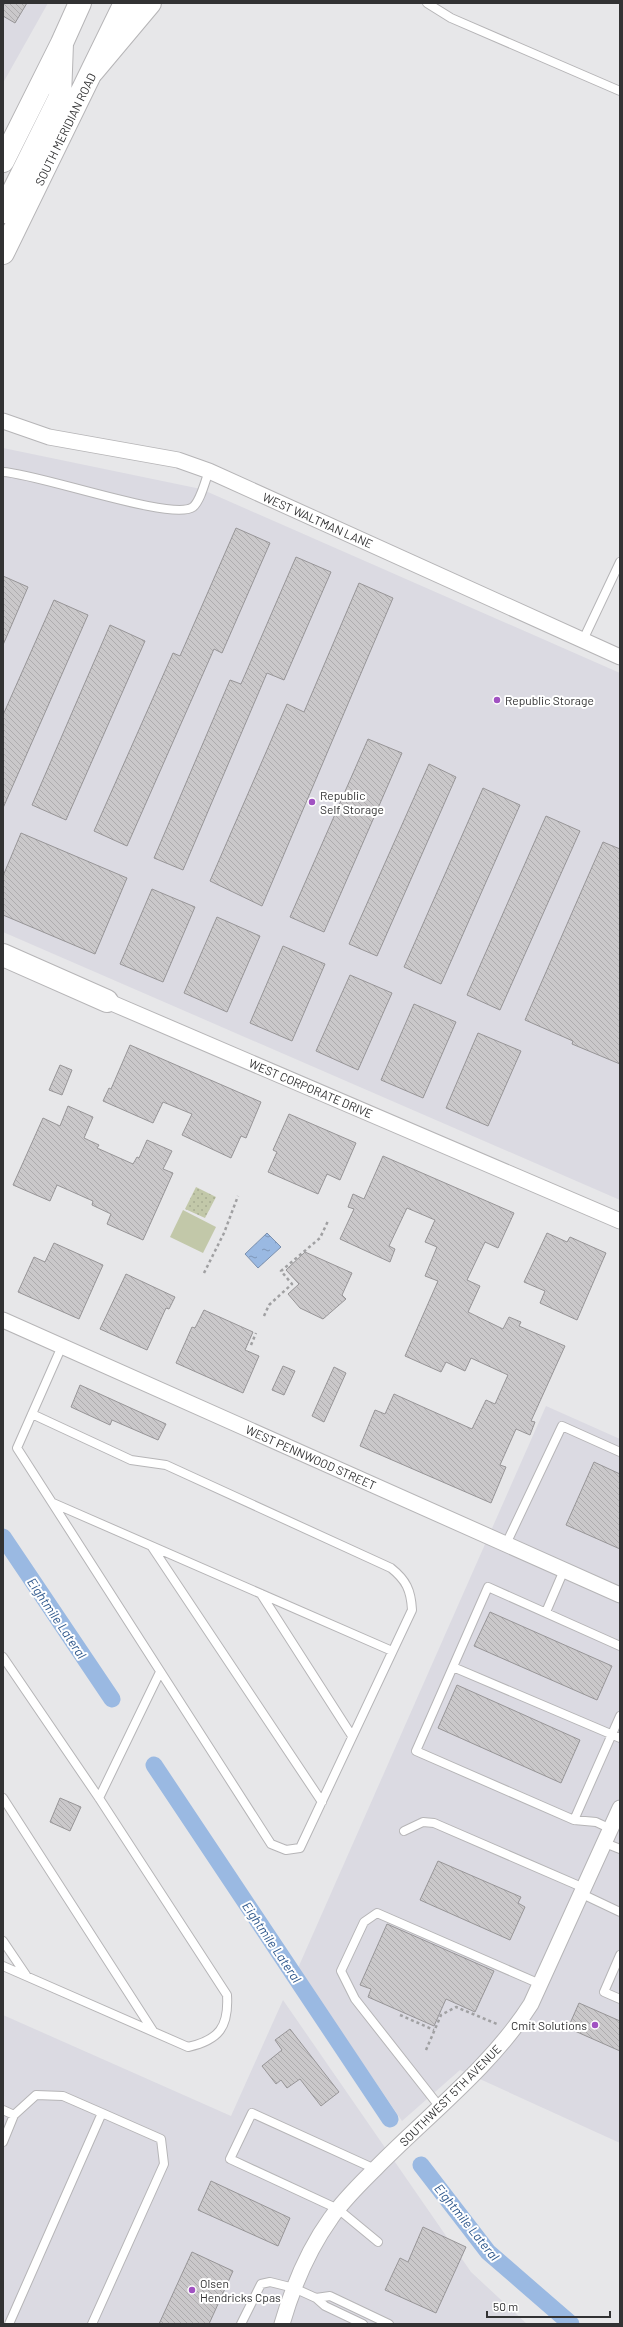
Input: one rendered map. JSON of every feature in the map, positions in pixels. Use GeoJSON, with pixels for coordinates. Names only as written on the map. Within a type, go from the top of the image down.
{"type":"FeatureCollection","features":[{"type":"Feature","properties":{"kind":"main road"},"geometry":{"type":"LineString","coordinates":[[3,161],[62,43],[80,3]]}},
{"type":"Feature","properties":{"kind":"main road","name":"SOUTH MERIDIAN ROAD"},"geometry":{"type":"LineString","coordinates":[[3,253],[93,72],[125,3]]}},
{"type":"Feature","properties":{"kind":"main road"},"geometry":{"type":"LineString","coordinates":[[93,72],[150,3]]}},
{"type":"Feature","properties":{"kind":"main road"},"geometry":{"type":"LineString","coordinates":[[3,212],[60,97],[62,43]]}},
{"type":"Feature","properties":{"kind":"main road","name":"WEST CORPORATE DRIVE"},"geometry":{"type":"LineString","coordinates":[[3,955],[107,1000]]}},
{"type":"Feature","properties":{"kind":"street","name":"WEST WALTMAN LANE"},"geometry":{"type":"LineString","coordinates":[[3,421],[49,437],[178,460],[209,471],[620,657]]}},
{"type":"Feature","properties":{"kind":"street","name":"WEST CORPORATE DRIVE"},"geometry":{"type":"LineString","coordinates":[[107,1000],[620,1221]]}},
{"type":"Feature","properties":{"kind":"street","name":"WEST PENNWOOD STREET"},"geometry":{"type":"LineString","coordinates":[[3,1320],[620,1595]]}},
{"type":"Feature","properties":{"kind":"street","name":"SOUTHWEST 5TH AVENUE"},"geometry":{"type":"LineString","coordinates":[[282,2324],[294,2288],[317,2238],[338,2209],[375,2169],[507,2039],[531,2004],[620,1808]]}},
{"type":"Feature","properties":{"kind":"lane"},"geometry":{"type":"LineString","coordinates":[[427,3],[451,18],[620,91]]}},
{"type":"Feature","properties":{"kind":"lane"},"geometry":{"type":"LineString","coordinates":[[3,472],[130,502],[180,510],[187,509],[196,503],[209,471]]}},
{"type":"Feature","properties":{"kind":"lane"},"geometry":{"type":"LineString","coordinates":[[583,640],[620,562]]}},
{"type":"Feature","properties":{"kind":"lane"},"geometry":{"type":"LineString","coordinates":[[32,1414],[132,1460],[166,1465],[391,1568],[403,1578],[411,1592],[412,1610],[300,1848],[286,1850],[271,1844],[18,1448],[32,1414],[62,1346]]}},
{"type":"Feature","properties":{"kind":"lane"},"geometry":{"type":"LineString","coordinates":[[506,1544],[562,1426],[620,1452]]}},
{"type":"Feature","properties":{"kind":"lane"},"geometry":{"type":"LineString","coordinates":[[53,1503],[392,1651]]}},
{"type":"Feature","properties":{"kind":"lane"},"geometry":{"type":"LineString","coordinates":[[152,1546],[322,1802]]}},
{"type":"Feature","properties":{"kind":"lane"},"geometry":{"type":"LineString","coordinates":[[546,1612],[564,1570]]}},
{"type":"Feature","properties":{"kind":"lane"},"geometry":{"type":"LineString","coordinates":[[611,1829],[596,1822],[574,1820],[416,1751],[488,1587],[620,1646]]}},
{"type":"Feature","properties":{"kind":"lane"},"geometry":{"type":"LineString","coordinates":[[261,1594],[352,1736]]}},
{"type":"Feature","properties":{"kind":"lane"},"geometry":{"type":"LineString","coordinates":[[3,1657],[99,1798],[227,1995],[228,2014],[221,2029],[206,2043],[188,2047],[3,1966]]}},
{"type":"Feature","properties":{"kind":"lane"},"geometry":{"type":"LineString","coordinates":[[453,1667],[620,1738]]}},
{"type":"Feature","properties":{"kind":"lane"},"geometry":{"type":"LineString","coordinates":[[99,1798],[160,1672]]}},
{"type":"Feature","properties":{"kind":"lane"},"geometry":{"type":"LineString","coordinates":[[574,1820],[620,1716]]}},
{"type":"Feature","properties":{"kind":"lane"},"geometry":{"type":"LineString","coordinates":[[3,1798],[153,2031]]}},
{"type":"Feature","properties":{"kind":"lane"},"geometry":{"type":"LineString","coordinates":[[404,1831],[423,1822],[434,1823],[583,1891],[620,1912]]}},
{"type":"Feature","properties":{"kind":"lane"},"geometry":{"type":"LineString","coordinates":[[605,1843],[620,1849]]}},
{"type":"Feature","properties":{"kind":"lane"},"geometry":{"type":"LineString","coordinates":[[439,2106],[355,1999],[341,1972],[364,1922],[377,1913],[540,1984]]}},
{"type":"Feature","properties":{"kind":"lane"},"geometry":{"type":"LineString","coordinates":[[3,1941],[26,1976]]}},
{"type":"Feature","properties":{"kind":"lane"},"geometry":{"type":"LineString","coordinates":[[620,1955],[604,1992],[620,1999]]}},
{"type":"Feature","properties":{"kind":"lane"},"geometry":{"type":"LineString","coordinates":[[3,2142],[14,2115],[36,2095],[63,2096],[161,2139],[164,2164],[92,2324]]}},
{"type":"Feature","properties":{"kind":"lane"},"geometry":{"type":"LineString","coordinates":[[3,2110],[14,2115]]}},
{"type":"Feature","properties":{"kind":"lane"},"geometry":{"type":"LineString","coordinates":[[9,2324],[102,2113]]}},
{"type":"Feature","properties":{"kind":"lane"},"geometry":{"type":"LineString","coordinates":[[375,2169],[252,2113],[230,2159],[338,2209],[378,2242]]}},
{"type":"Feature","properties":{"kind":"lane"},"geometry":{"type":"LineString","coordinates":[[242,2324],[261,2284],[270,2282],[294,2288],[316,2298],[325,2306],[363,2324]]}},
{"type":"Feature","properties":{"kind":"lane"},"geometry":{"type":"LineString","coordinates":[[316,2298],[330,2296],[389,2324]]}},
{"type":"Feature","properties":{"kind":"path"},"geometry":{"type":"LineString","coordinates":[[204,1273],[224,1233],[238,1196]]}},
{"type":"Feature","properties":{"kind":"path"},"geometry":{"type":"LineString","coordinates":[[264,1316],[268,1305],[292,1284],[281,1271],[320,1238],[328,1221]]}},
{"type":"Feature","properties":{"kind":"path"},"geometry":{"type":"LineString","coordinates":[[251,1346],[256,1333]]}},
{"type":"Feature","properties":{"kind":"path"},"geometry":{"type":"LineString","coordinates":[[426,2050],[441,2015],[456,2007],[497,2024]]}},
{"type":"Feature","properties":{"kind":"path"},"geometry":{"type":"LineString","coordinates":[[400,2014],[434,2030]]}},
{"type":"Feature","properties":{"kind":"shaded area"},"geometry":{"type":"Polygon","coordinates":[[[3,3],[48,3],[3,83],[3,3]]]}},
{"type":"Feature","properties":{"kind":"shaded area","name":"Republic Self Storage"},"geometry":{"type":"Polygon","coordinates":[[[3,448],[201,489],[620,673],[620,1200],[3,932],[3,448]]]}},
{"type":"Feature","properties":{"kind":"shaded area"},"geometry":{"type":"Polygon","coordinates":[[[546,1406],[620,1439],[620,2143],[460,2070],[402,2121],[298,1968],[546,1406]]]}},
{"type":"Feature","properties":{"kind":"shaded area"},"geometry":{"type":"Polygon","coordinates":[[[283,2000],[471,2272],[527,2324],[3,2324],[3,2015],[231,2116],[283,2000]]]}},
{"type":"Feature","properties":{"kind":"green space"},"geometry":{"type":"Polygon","coordinates":[[[196,1187],[216,1197],[205,1218],[185,1209],[196,1187]]]}},
{"type":"Feature","properties":{"kind":"green space"},"geometry":{"type":"Polygon","coordinates":[[[183,1210],[216,1227],[203,1253],[170,1237],[183,1210]]]}},
{"type":"Feature","properties":{"kind":"water"},"geometry":{"type":"Polygon","coordinates":[[[267,1233],[281,1247],[258,1268],[245,1254],[267,1233]]]}},
{"type":"Feature","properties":{"kind":"building"},"geometry":{"type":"Polygon","coordinates":[[[3,3],[27,3],[15,23],[3,16],[3,3]]]}},
{"type":"Feature","properties":{"kind":"building"},"geometry":{"type":"Polygon","coordinates":[[[236,528],[270,543],[222,653],[214,649],[127,846],[94,831],[173,653],[180,656],[236,528]]]}},
{"type":"Feature","properties":{"kind":"building"},"geometry":{"type":"Polygon","coordinates":[[[296,557],[331,572],[284,680],[267,673],[183,870],[154,858],[230,680],[241,684],[296,557]]]}},
{"type":"Feature","properties":{"kind":"building"},"geometry":{"type":"Polygon","coordinates":[[[3,576],[28,587],[3,645],[3,576]]]}},
{"type":"Feature","properties":{"kind":"building"},"geometry":{"type":"Polygon","coordinates":[[[359,583],[393,598],[262,906],[210,881],[287,704],[304,712],[359,583]]]}},
{"type":"Feature","properties":{"kind":"building"},"geometry":{"type":"Polygon","coordinates":[[[54,600],[88,615],[3,808],[3,715],[54,600]]]}},
{"type":"Feature","properties":{"kind":"building"},"geometry":{"type":"Polygon","coordinates":[[[110,625],[145,641],[66,820],[32,805],[110,625]]]}},
{"type":"Feature","properties":{"kind":"building"},"geometry":{"type":"Polygon","coordinates":[[[368,739],[402,753],[324,932],[290,917],[368,739]]]}},
{"type":"Feature","properties":{"kind":"building"},"geometry":{"type":"Polygon","coordinates":[[[429,764],[456,777],[377,956],[349,944],[429,764]]]}},
{"type":"Feature","properties":{"kind":"building"},"geometry":{"type":"Polygon","coordinates":[[[483,788],[520,805],[441,984],[404,967],[483,788]]]}},
{"type":"Feature","properties":{"kind":"building"},"geometry":{"type":"Polygon","coordinates":[[[546,816],[580,831],[500,1010],[467,995],[546,816]]]}},
{"type":"Feature","properties":{"kind":"building"},"geometry":{"type":"Polygon","coordinates":[[[21,833],[127,878],[95,954],[3,915],[3,876],[21,833]]]}},
{"type":"Feature","properties":{"kind":"building"},"geometry":{"type":"Polygon","coordinates":[[[603,842],[620,849],[620,1064],[572,1044],[573,1041],[525,1020],[603,842]]]}},
{"type":"Feature","properties":{"kind":"building"},"geometry":{"type":"Polygon","coordinates":[[[152,889],[195,907],[163,982],[120,964],[152,889]]]}},
{"type":"Feature","properties":{"kind":"building"},"geometry":{"type":"Polygon","coordinates":[[[217,917],[260,936],[227,1012],[184,993],[217,917]]]}},
{"type":"Feature","properties":{"kind":"building"},"geometry":{"type":"Polygon","coordinates":[[[283,946],[325,964],[292,1041],[250,1023],[283,946]]]}},
{"type":"Feature","properties":{"kind":"building"},"geometry":{"type":"Polygon","coordinates":[[[350,975],[392,993],[358,1070],[316,1051],[350,975]]]}},
{"type":"Feature","properties":{"kind":"building"},"geometry":{"type":"Polygon","coordinates":[[[414,1004],[456,1022],[423,1098],[381,1080],[414,1004]]]}},
{"type":"Feature","properties":{"kind":"building"},"geometry":{"type":"Polygon","coordinates":[[[478,1033],[521,1051],[488,1126],[446,1108],[478,1033]]]}},
{"type":"Feature","properties":{"kind":"building"},"geometry":{"type":"Polygon","coordinates":[[[130,1045],[261,1102],[246,1138],[241,1136],[231,1158],[182,1135],[192,1114],[163,1102],[153,1123],[103,1101],[109,1088],[111,1089],[130,1045]]]}},
{"type":"Feature","properties":{"kind":"building"},"geometry":{"type":"Polygon","coordinates":[[[60,1065],[72,1070],[62,1095],[49,1090],[60,1065]]]}},
{"type":"Feature","properties":{"kind":"building"},"geometry":{"type":"Polygon","coordinates":[[[68,1106],[93,1117],[84,1138],[99,1145],[97,1148],[133,1164],[137,1157],[139,1158],[147,1140],[172,1151],[163,1169],[173,1173],[143,1240],[107,1224],[111,1214],[92,1205],[93,1201],[57,1185],[50,1201],[13,1185],[43,1118],[60,1126],[68,1106]]]}},
{"type":"Feature","properties":{"kind":"building"},"geometry":{"type":"Polygon","coordinates":[[[289,1114],[356,1143],[340,1180],[327,1174],[318,1194],[268,1172],[277,1152],[273,1150],[289,1114]]]}},
{"type":"Feature","properties":{"kind":"building"},"geometry":{"type":"Polygon","coordinates":[[[383,1156],[514,1213],[498,1248],[485,1242],[467,1280],[480,1286],[468,1312],[503,1329],[509,1317],[521,1322],[519,1326],[565,1346],[531,1421],[535,1422],[530,1435],[516,1429],[500,1465],[506,1467],[491,1503],[360,1446],[375,1410],[385,1414],[394,1394],[472,1429],[486,1400],[495,1404],[508,1375],[471,1358],[465,1371],[446,1362],[441,1372],[405,1356],[438,1281],[425,1276],[437,1247],[425,1242],[435,1220],[407,1208],[389,1246],[395,1249],[390,1262],[340,1239],[354,1209],[348,1207],[353,1194],[364,1199],[383,1156]]]}},
{"type":"Feature","properties":{"kind":"building"},"geometry":{"type":"Polygon","coordinates":[[[547,1233],[567,1242],[570,1237],[606,1253],[577,1320],[540,1303],[545,1291],[524,1282],[547,1233]]]}},
{"type":"Feature","properties":{"kind":"building"},"geometry":{"type":"Polygon","coordinates":[[[54,1243],[103,1265],[79,1319],[18,1292],[34,1257],[45,1262],[54,1243]]]}},
{"type":"Feature","properties":{"kind":"building"},"geometry":{"type":"Polygon","coordinates":[[[305,1252],[352,1273],[342,1295],[346,1299],[323,1319],[300,1308],[288,1294],[299,1284],[286,1270],[305,1252]]]}},
{"type":"Feature","properties":{"kind":"building"},"geometry":{"type":"Polygon","coordinates":[[[126,1274],[175,1297],[169,1309],[166,1308],[147,1350],[100,1329],[126,1274]]]}},
{"type":"Feature","properties":{"kind":"building"},"geometry":{"type":"Polygon","coordinates":[[[204,1310],[253,1332],[245,1350],[259,1356],[243,1393],[176,1363],[192,1327],[195,1328],[204,1310]]]}},
{"type":"Feature","properties":{"kind":"building"},"geometry":{"type":"Polygon","coordinates":[[[283,1366],[295,1371],[284,1395],[272,1390],[283,1366]]]}},
{"type":"Feature","properties":{"kind":"building"},"geometry":{"type":"Polygon","coordinates":[[[334,1367],[346,1373],[324,1422],[312,1416],[334,1367]]]}},
{"type":"Feature","properties":{"kind":"building"},"geometry":{"type":"Polygon","coordinates":[[[80,1385],[166,1424],[158,1440],[112,1420],[110,1425],[71,1407],[80,1385]]]}},
{"type":"Feature","properties":{"kind":"building"},"geometry":{"type":"Polygon","coordinates":[[[594,1462],[620,1474],[620,1549],[566,1525],[594,1462]]]}},
{"type":"Feature","properties":{"kind":"building"},"geometry":{"type":"Polygon","coordinates":[[[490,1612],[612,1666],[597,1700],[474,1646],[490,1612]]]}},
{"type":"Feature","properties":{"kind":"building"},"geometry":{"type":"Polygon","coordinates":[[[457,1685],[580,1740],[561,1783],[438,1728],[457,1685]]]}},
{"type":"Feature","properties":{"kind":"building"},"geometry":{"type":"Polygon","coordinates":[[[60,1798],[81,1807],[70,1831],[50,1822],[60,1798]]]}},
{"type":"Feature","properties":{"kind":"building"},"geometry":{"type":"Polygon","coordinates":[[[438,1861],[521,1897],[518,1903],[525,1907],[510,1940],[420,1900],[438,1861]]]}},
{"type":"Feature","properties":{"kind":"building"},"geometry":{"type":"Polygon","coordinates":[[[387,1924],[494,1971],[475,2012],[446,1999],[434,2026],[368,1997],[371,1989],[360,1985],[387,1924]]]}},
{"type":"Feature","properties":{"kind":"building","name":"Cmit Solutions"},"geometry":{"type":"Polygon","coordinates":[[[579,2003],[620,2021],[620,2051],[568,2028],[579,2003]]]}},
{"type":"Feature","properties":{"kind":"building"},"geometry":{"type":"Polygon","coordinates":[[[290,2029],[339,2092],[321,2106],[300,2079],[287,2088],[281,2080],[276,2084],[262,2066],[282,2050],[275,2040],[290,2029]]]}},
{"type":"Feature","properties":{"kind":"building"},"geometry":{"type":"Polygon","coordinates":[[[211,2181],[290,2218],[278,2246],[198,2210],[211,2181]]]}},
{"type":"Feature","properties":{"kind":"building"},"geometry":{"type":"Polygon","coordinates":[[[423,2227],[466,2247],[436,2313],[385,2290],[400,2258],[408,2262],[423,2227]]]}},
{"type":"Feature","properties":{"kind":"building"},"geometry":{"type":"Polygon","coordinates":[[[192,2252],[233,2271],[209,2324],[159,2324],[192,2252]]]}},
{"type":"Feature","properties":{"kind":"waterway","name":"Eightmile Lateral"},"geometry":{"type":"LineString","coordinates":[[3,1537],[112,1699]]}},
{"type":"Feature","properties":{"kind":"waterway","name":"Eightmile Lateral"},"geometry":{"type":"LineString","coordinates":[[154,1765],[390,2119]]}},
{"type":"Feature","properties":{"kind":"waterway","name":"Eightmile Lateral"},"geometry":{"type":"LineString","coordinates":[[421,2165],[488,2252],[571,2324]]}},
{"type":"Feature","properties":{"kind":"place","name":"Republic Storage"},"geometry":{"type":"Point","coordinates":[497,700]}},
{"type":"Feature","properties":{"kind":"place","name":"Republic Self Storage"},"geometry":{"type":"Point","coordinates":[312,802]}},
{"type":"Feature","properties":{"kind":"place","name":"Cmit Solutions"},"geometry":{"type":"Point","coordinates":[595,2025]}},
{"type":"Feature","properties":{"kind":"place","name":"Olsen Hendricks Cpas"},"geometry":{"type":"Point","coordinates":[192,2290]}}]}
